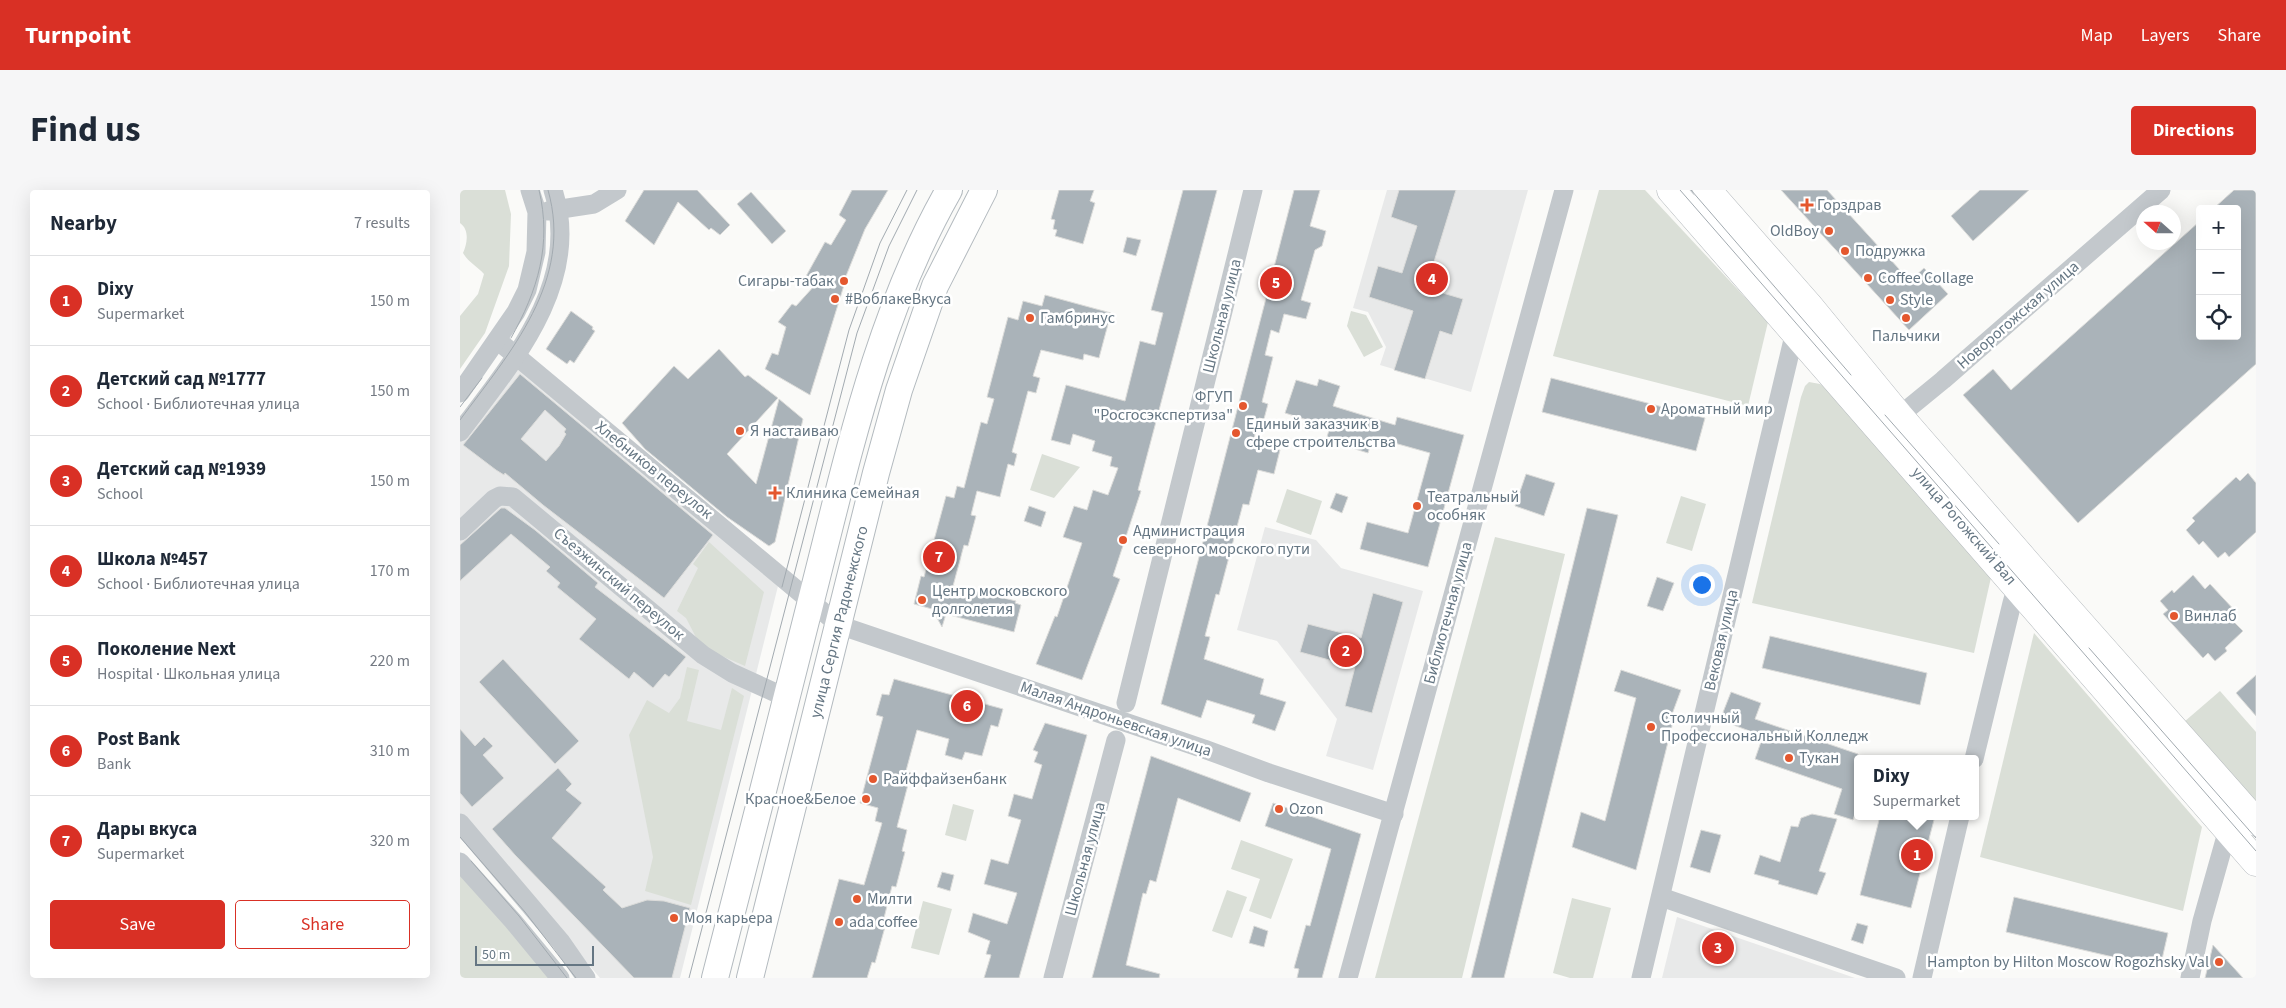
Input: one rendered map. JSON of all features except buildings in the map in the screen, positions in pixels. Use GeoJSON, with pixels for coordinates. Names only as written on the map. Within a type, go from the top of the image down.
{"type":"FeatureCollection","features":[{"type":"Feature","properties":{"kind":"main road","name":"улица Сергия Радонежского"},"geometry":{"type":"LineString","coordinates":[[750,978],[899,390],[930,300],[948,258],[984,190]]}},
{"type":"Feature","properties":{"kind":"main road","name":"улица Рогожский Вал"},"geometry":{"type":"LineString","coordinates":[[1671,190],[1866,413],[2024,577],[2242,819],[2256,862]]}},
{"type":"Feature","properties":{"kind":"main road","name":"улица Рогожский Вал"},"geometry":{"type":"LineString","coordinates":[[1707,190],[1808,305],[1900,416],[2024,577]]}},
{"type":"Feature","properties":{"kind":"main road","name":"улица Сергия Радонежского"},"geometry":{"type":"LineString","coordinates":[[715,978],[870,375],[900,290],[943,192]]}},
{"type":"Feature","properties":{"kind":"street"},"geometry":{"type":"LineString","coordinates":[[460,393],[516,312],[527,290],[536,252],[537,212],[530,190]]}},
{"type":"Feature","properties":{"kind":"street"},"geometry":{"type":"LineString","coordinates":[[460,432],[517,356],[548,297],[558,255],[559,209],[553,190]]}},
{"type":"Feature","properties":{"kind":"street"},"geometry":{"type":"LineString","coordinates":[[537,212],[594,204],[617,190]]}},
{"type":"Feature","properties":{"kind":"street","name":"Школьная улица"},"geometry":{"type":"LineString","coordinates":[[1126,703],[1253,190]]}},
{"type":"Feature","properties":{"kind":"street","name":"Библиотечная улица"},"geometry":{"type":"LineString","coordinates":[[1348,978],[1564,190]]}},
{"type":"Feature","properties":{"kind":"street","name":"Новорогожская улица"},"geometry":{"type":"LineString","coordinates":[[1900,416],[2161,190]]}},
{"type":"Feature","properties":{"kind":"street"},"geometry":{"type":"LineString","coordinates":[[900,290],[909,280],[920,280],[928,286],[930,300]]}},
{"type":"Feature","properties":{"kind":"street","name":"Вековая улица"},"geometry":{"type":"LineString","coordinates":[[1640,978],[1662,897],[1794,330],[1808,305]]}},
{"type":"Feature","properties":{"kind":"street","name":"Хлебников переулок"},"geometry":{"type":"LineString","coordinates":[[497,340],[839,625]]}},
{"type":"Feature","properties":{"kind":"street"},"geometry":{"type":"LineString","coordinates":[[1866,413],[1880,418],[1900,416]]}},
{"type":"Feature","properties":{"kind":"street","name":"Съезжинский переулок"},"geometry":{"type":"LineString","coordinates":[[460,531],[494,499],[500,496],[513,497],[703,655],[732,673],[787,698]]}},
{"type":"Feature","properties":{"kind":"street"},"geometry":{"type":"LineString","coordinates":[[811,601],[827,603],[834,599],[853,568]]}},
{"type":"Feature","properties":{"kind":"street"},"geometry":{"type":"LineString","coordinates":[[1975,755],[2024,577]]}},
{"type":"Feature","properties":{"kind":"street","name":"Малая Андроньевская улица"},"geometry":{"type":"LineString","coordinates":[[839,625],[1394,814]]}},
{"type":"Feature","properties":{"kind":"street","name":"Школьная улица"},"geometry":{"type":"LineString","coordinates":[[1054,978],[1116,740]]}},
{"type":"Feature","properties":{"kind":"street"},"geometry":{"type":"LineString","coordinates":[[2190,978],[2202,921],[2242,819]]}},
{"type":"Feature","properties":{"kind":"street"},"geometry":{"type":"LineString","coordinates":[[1922,978],[1959,820]]}},
{"type":"Feature","properties":{"kind":"street"},"geometry":{"type":"LineString","coordinates":[[460,823],[555,936],[586,978]]}},
{"type":"Feature","properties":{"kind":"street"},"geometry":{"type":"LineString","coordinates":[[460,862],[513,921],[560,978]]}},
{"type":"Feature","properties":{"kind":"street"},"geometry":{"type":"LineString","coordinates":[[1662,897],[1896,978]]}},
{"type":"Feature","properties":{"kind":"shaded area"},"geometry":{"type":"Polygon","coordinates":[[[460,190],[505,190],[511,214],[509,266],[485,333],[460,369],[460,316],[478,294],[484,274],[463,253],[467,237],[465,229],[460,223],[460,190]]]}},
{"type":"Feature","properties":{"kind":"shaded area"},"geometry":{"type":"Polygon","coordinates":[[[1387,190],[1528,190],[1471,392],[1380,365],[1386,347],[1368,312],[1353,308],[1387,190]]]}},
{"type":"Feature","properties":{"kind":"shaded area"},"geometry":{"type":"Polygon","coordinates":[[[1599,190],[1645,190],[1768,322],[1748,406],[1553,356],[1599,190]]]}},
{"type":"Feature","properties":{"kind":"shaded area"},"geometry":{"type":"Polygon","coordinates":[[[1351,311],[1366,315],[1383,347],[1364,357],[1347,326],[1351,311]]]}},
{"type":"Feature","properties":{"kind":"shaded area"},"geometry":{"type":"Polygon","coordinates":[[[519,366],[780,578],[680,978],[600,978],[460,813],[460,441],[519,366]]]}},
{"type":"Feature","properties":{"kind":"shaded area"},"geometry":{"type":"Polygon","coordinates":[[[1809,382],[1820,384],[1830,391],[1992,573],[1974,653],[1752,603],[1801,397],[1805,386],[1809,382]]]}},
{"type":"Feature","properties":{"kind":"shaded area"},"geometry":{"type":"Polygon","coordinates":[[[1042,454],[1080,467],[1054,498],[1030,490],[1042,454]]]}},
{"type":"Feature","properties":{"kind":"shaded area"},"geometry":{"type":"Polygon","coordinates":[[[1287,489],[1322,501],[1311,535],[1276,522],[1287,489]]]}},
{"type":"Feature","properties":{"kind":"shaded area"},"geometry":{"type":"Polygon","coordinates":[[[1681,496],[1706,504],[1692,551],[1666,543],[1681,496]]]}},
{"type":"Feature","properties":{"kind":"shaded area"},"geometry":{"type":"Polygon","coordinates":[[[1265,527],[1316,540],[1341,568],[1423,591],[1373,770],[1326,756],[1337,719],[1277,641],[1237,630],[1265,527]]]}},
{"type":"Feature","properties":{"kind":"shaded area"},"geometry":{"type":"Polygon","coordinates":[[[1495,537],[1565,554],[1462,978],[1375,978],[1495,537]]]}},
{"type":"Feature","properties":{"kind":"shaded area"},"geometry":{"type":"Polygon","coordinates":[[[709,542],[764,592],[745,666],[701,647],[686,618],[677,611],[698,568],[693,564],[709,542]]]}},
{"type":"Feature","properties":{"kind":"shaded area"},"geometry":{"type":"Polygon","coordinates":[[[2034,633],[2202,827],[2183,911],[1980,857],[2034,633]]]}},
{"type":"Feature","properties":{"kind":"shaded area"},"geometry":{"type":"Polygon","coordinates":[[[687,667],[699,670],[687,721],[721,730],[732,688],[744,696],[691,905],[645,891],[653,857],[629,735],[647,700],[669,713],[680,698],[687,667]]]}},
{"type":"Feature","properties":{"kind":"shaded area"},"geometry":{"type":"Polygon","coordinates":[[[2220,691],[2256,732],[2256,806],[2184,722],[2220,691]]]}},
{"type":"Feature","properties":{"kind":"shaded area"},"geometry":{"type":"Polygon","coordinates":[[[953,804],[974,810],[966,841],[945,835],[953,804]]]}},
{"type":"Feature","properties":{"kind":"shaded area"},"geometry":{"type":"Polygon","coordinates":[[[1241,840],[1293,859],[1271,919],[1249,911],[1260,879],[1231,869],[1241,840]]]}},
{"type":"Feature","properties":{"kind":"shaded area"},"geometry":{"type":"Polygon","coordinates":[[[460,871],[551,978],[460,978],[460,871]]]}},
{"type":"Feature","properties":{"kind":"shaded area"},"geometry":{"type":"Polygon","coordinates":[[[1227,890],[1247,897],[1232,938],[1212,931],[1227,890]]]}},
{"type":"Feature","properties":{"kind":"shaded area"},"geometry":{"type":"Polygon","coordinates":[[[1572,898],[1611,908],[1593,978],[1570,978],[1553,973],[1572,898]]]}},
{"type":"Feature","properties":{"kind":"shaded area"},"geometry":{"type":"Polygon","coordinates":[[[923,901],[952,909],[939,955],[911,948],[923,901]]]}},
{"type":"Feature","properties":{"kind":"shaded area"},"geometry":{"type":"Polygon","coordinates":[[[1677,917],[1855,978],[1662,978],[1677,917]]]}},
{"type":"Feature","properties":{"kind":"tram line"},"geometry":{"type":"LineString","coordinates":[[511,338],[529,302],[540,266],[544,229],[539,190]]}},
{"type":"Feature","properties":{"kind":"tram line"},"geometry":{"type":"LineString","coordinates":[[460,420],[517,341],[545,285],[552,255],[554,223],[548,190]]}},
{"type":"Feature","properties":{"kind":"tram line"},"geometry":{"type":"LineString","coordinates":[[782,587],[849,330],[880,243],[907,190]]}},
{"type":"Feature","properties":{"kind":"tram line"},"geometry":{"type":"LineString","coordinates":[[689,978],[857,333],[889,246],[917,190]]}},
{"type":"Feature","properties":{"kind":"tram line"},"geometry":{"type":"LineString","coordinates":[[1680,190],[2256,851]]}},
{"type":"Feature","properties":{"kind":"tram line"},"geometry":{"type":"LineString","coordinates":[[1691,190],[1851,375]]}},
{"type":"Feature","properties":{"kind":"tram line"},"geometry":{"type":"LineString","coordinates":[[460,407],[482,378]]}},
{"type":"Feature","properties":{"kind":"tram line"},"geometry":{"type":"LineString","coordinates":[[1885,415],[1999,544]]}},
{"type":"Feature","properties":{"kind":"tram line"},"geometry":{"type":"LineString","coordinates":[[2089,648],[2256,838]]}},
{"type":"Feature","properties":{"kind":"tram line"},"geometry":{"type":"LineString","coordinates":[[460,837],[525,912],[576,978]]}},
{"type":"Feature","properties":{"kind":"tram line"},"geometry":{"type":"LineString","coordinates":[[471,861],[519,916],[567,978]]}},
{"type":"Feature","properties":{"kind":"place","name":"Горздрав"},"geometry":{"type":"Point","coordinates":[1807,205]}},
{"type":"Feature","properties":{"kind":"place","name":"OldBoy"},"geometry":{"type":"Point","coordinates":[1829,231]}},
{"type":"Feature","properties":{"kind":"place","name":"Подружка"},"geometry":{"type":"Point","coordinates":[1845,251]}},
{"type":"Feature","properties":{"kind":"place","name":"Coffee Collage"},"geometry":{"type":"Point","coordinates":[1868,278]}},
{"type":"Feature","properties":{"kind":"place","name":"Школа №457"},"geometry":{"type":"Point","coordinates":[1432,279]}},
{"type":"Feature","properties":{"kind":"place","name":"Сигары-табак"},"geometry":{"type":"Point","coordinates":[844,281]}},
{"type":"Feature","properties":{"kind":"place","name":"Поколение Next"},"geometry":{"type":"Point","coordinates":[1276,283]}},
{"type":"Feature","properties":{"kind":"place","name":"#ВоблакеВкуса"},"geometry":{"type":"Point","coordinates":[835,299]}},
{"type":"Feature","properties":{"kind":"place","name":"Style"},"geometry":{"type":"Point","coordinates":[1890,300]}},
{"type":"Feature","properties":{"kind":"place","name":"Гамбринус"},"geometry":{"type":"Point","coordinates":[1030,318]}},
{"type":"Feature","properties":{"kind":"place","name":"Пальчики"},"geometry":{"type":"Point","coordinates":[1906,318]}},
{"type":"Feature","properties":{"kind":"place","name":"ФГУП \"Росгосэкспертиза\""},"geometry":{"type":"Point","coordinates":[1243,406]}},
{"type":"Feature","properties":{"kind":"place","name":"Ароматный мир"},"geometry":{"type":"Point","coordinates":[1651,409]}},
{"type":"Feature","properties":{"kind":"place","name":"Я настаиваю"},"geometry":{"type":"Point","coordinates":[740,431]}},
{"type":"Feature","properties":{"kind":"place","name":"Единый заказчик в сфере строительства"},"geometry":{"type":"Point","coordinates":[1236,433]}},
{"type":"Feature","properties":{"kind":"place","name":"Клиника Семейная"},"geometry":{"type":"Point","coordinates":[775,493]}},
{"type":"Feature","properties":{"kind":"place","name":"Театральный особняк"},"geometry":{"type":"Point","coordinates":[1417,506]}},
{"type":"Feature","properties":{"kind":"place","name":"Администрация северного морского пути"},"geometry":{"type":"Point","coordinates":[1123,540]}},
{"type":"Feature","properties":{"kind":"place","name":"Дары вкуса"},"geometry":{"type":"Point","coordinates":[939,557]}},
{"type":"Feature","properties":{"kind":"place","name":"Центр московского долголетия"},"geometry":{"type":"Point","coordinates":[922,600]}},
{"type":"Feature","properties":{"kind":"place","name":"Винлаб"},"geometry":{"type":"Point","coordinates":[2174,616]}},
{"type":"Feature","properties":{"kind":"place","name":"Детский сад №1777"},"geometry":{"type":"Point","coordinates":[1346,651]}},
{"type":"Feature","properties":{"kind":"place","name":"Post Bank"},"geometry":{"type":"Point","coordinates":[967,706]}},
{"type":"Feature","properties":{"kind":"place","name":"Столичный Профессиональный Колледж"},"geometry":{"type":"Point","coordinates":[1651,727]}},
{"type":"Feature","properties":{"kind":"place","name":"Тукан"},"geometry":{"type":"Point","coordinates":[1789,758]}},
{"type":"Feature","properties":{"kind":"place","name":"Райффайзенбанк"},"geometry":{"type":"Point","coordinates":[873,779]}},
{"type":"Feature","properties":{"kind":"place","name":"Красное&Белое"},"geometry":{"type":"Point","coordinates":[866,799]}},
{"type":"Feature","properties":{"kind":"place","name":"Ozon"},"geometry":{"type":"Point","coordinates":[1279,809]}},
{"type":"Feature","properties":{"kind":"place","name":"Dixy"},"geometry":{"type":"Point","coordinates":[1917,855]}},
{"type":"Feature","properties":{"kind":"place","name":"Милти"},"geometry":{"type":"Point","coordinates":[857,899]}},
{"type":"Feature","properties":{"kind":"place","name":"Моя карьера"},"geometry":{"type":"Point","coordinates":[674,918]}},
{"type":"Feature","properties":{"kind":"place","name":"ada coffee"},"geometry":{"type":"Point","coordinates":[839,922]}},
{"type":"Feature","properties":{"kind":"place","name":"Детский сад №1939"},"geometry":{"type":"Point","coordinates":[1718,948]}},
{"type":"Feature","properties":{"kind":"place","name":"Hampton by Hilton Moscow Rogozhsky Val"},"geometry":{"type":"Point","coordinates":[2219,962]}}]}
